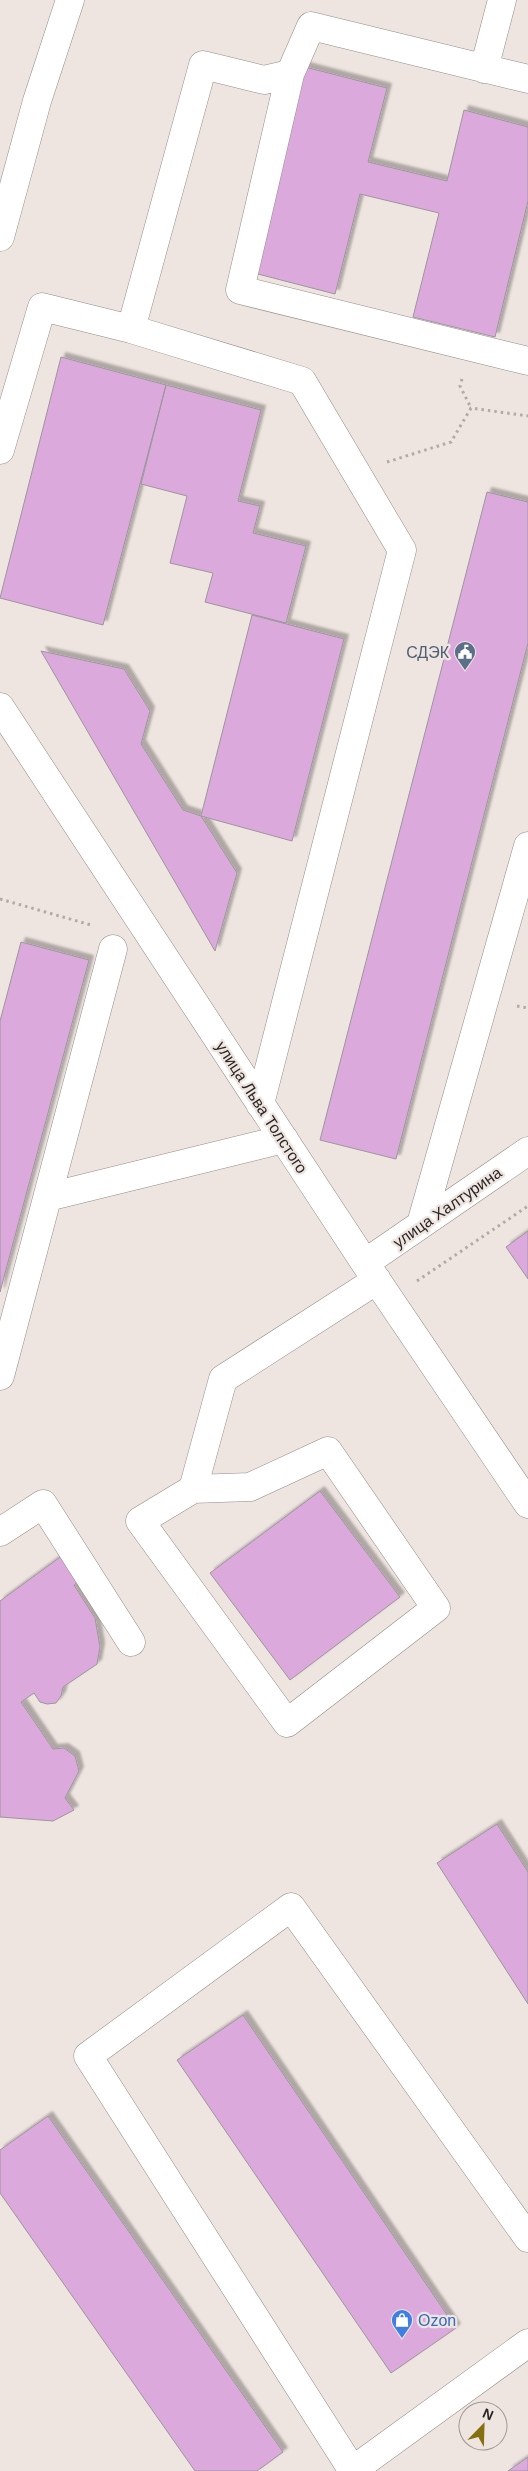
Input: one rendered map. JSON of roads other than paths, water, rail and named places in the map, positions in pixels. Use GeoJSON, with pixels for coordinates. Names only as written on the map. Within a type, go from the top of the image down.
{"type":"FeatureCollection","features":[{"type":"Feature","properties":{"kind":"street"},"geometry":{"type":"LineString","coordinates":[[0,237],[37,101],[70,0]]}},
{"type":"Feature","properties":{"kind":"street"},"geometry":{"type":"LineString","coordinates":[[484,68],[502,0]]}},
{"type":"Feature","properties":{"kind":"street"},"geometry":{"type":"LineString","coordinates":[[528,79],[311,26],[290,74],[240,290],[528,361]]}},
{"type":"Feature","properties":{"kind":"street"},"geometry":{"type":"LineString","coordinates":[[131,330],[203,65],[264,80],[290,74]]}},
{"type":"Feature","properties":{"kind":"street"},"geometry":{"type":"LineString","coordinates":[[0,450],[42,307],[131,330],[302,381],[402,550],[260,1104]]}},
{"type":"Feature","properties":{"kind":"street","name":"улица Льва Толстого"},"geometry":{"type":"LineString","coordinates":[[0,707],[377,1281],[528,1504]]}},
{"type":"Feature","properties":{"kind":"street"},"geometry":{"type":"LineString","coordinates":[[421,1224],[528,846]]}},
{"type":"Feature","properties":{"kind":"street"},"geometry":{"type":"LineString","coordinates":[[0,1376],[113,948]]}},
{"type":"Feature","properties":{"kind":"street"},"geometry":{"type":"LineString","coordinates":[[48,1197],[284,1139]]}},
{"type":"Feature","properties":{"kind":"street","name":"улица Халтурина"},"geometry":{"type":"LineString","coordinates":[[193,1489],[223,1379],[377,1281],[421,1224],[528,1151]]}},
{"type":"Feature","properties":{"kind":"street"},"geometry":{"type":"LineString","coordinates":[[328,1451],[436,1608],[287,1723],[140,1520],[193,1489],[250,1487],[328,1451]]}},
{"type":"Feature","properties":{"kind":"street"},"geometry":{"type":"LineString","coordinates":[[0,1532],[43,1504],[131,1642]]}},
{"type":"Feature","properties":{"kind":"street"},"geometry":{"type":"LineString","coordinates":[[528,2238],[291,1907],[88,2056],[353,2470],[528,2343]]}},
{"type":"Feature","properties":{"kind":"place","name":"СДЭК"},"geometry":{"type":"Point","coordinates":[465,671]}},
{"type":"Feature","properties":{"kind":"place","name":"Ozon"},"geometry":{"type":"Point","coordinates":[402,2339]}}]}
